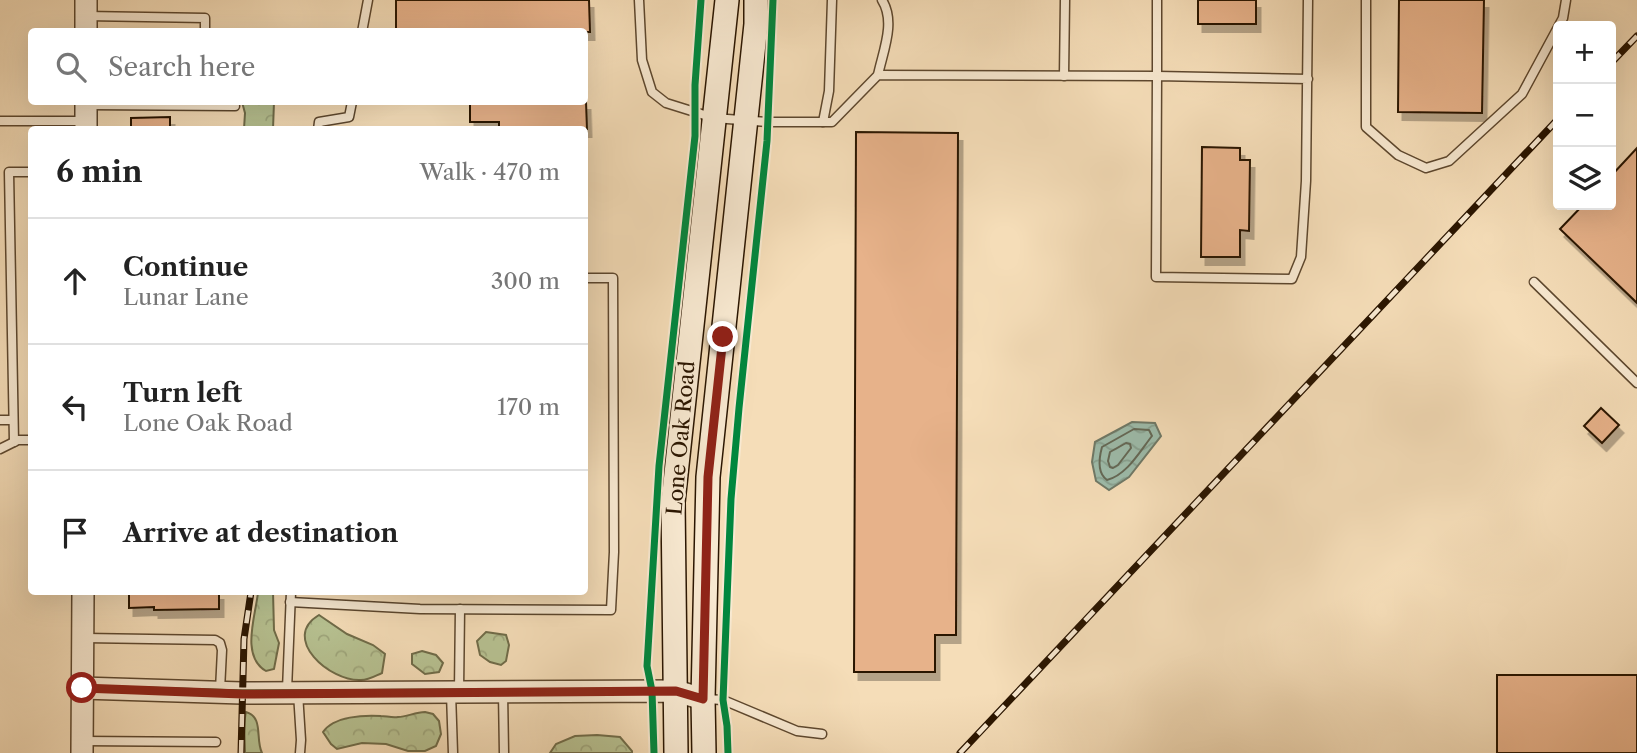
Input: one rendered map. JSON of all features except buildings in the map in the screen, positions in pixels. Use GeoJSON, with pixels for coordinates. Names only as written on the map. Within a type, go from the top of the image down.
{"type":"FeatureCollection","features":[{"type":"Feature","properties":{"kind":"main road","name":"Lone Oak Road"},"geometry":{"type":"LineString","coordinates":[[676,753],[673,502],[727,0]]}},
{"type":"Feature","properties":{"kind":"main road","name":"Lone Oak Road"},"geometry":{"type":"LineString","coordinates":[[704,753],[708,477],[756,24],[756,0]]}},
{"type":"Feature","properties":{"kind":"street"},"geometry":{"type":"LineString","coordinates":[[82,747],[83,595]]}},
{"type":"Feature","properties":{"kind":"street"},"geometry":{"type":"LineString","coordinates":[[82,688],[220,693],[676,691],[703,699]]}},
{"type":"Feature","properties":{"kind":"lane"},"geometry":{"type":"LineString","coordinates":[[363,28],[368,0]]}},
{"type":"Feature","properties":{"kind":"lane"},"geometry":{"type":"LineString","coordinates":[[639,0],[642,60],[652,92],[666,103],[714,118],[823,122],[832,122],[878,75],[888,32],[889,14],[882,0]]}},
{"type":"Feature","properties":{"kind":"lane"},"geometry":{"type":"LineString","coordinates":[[823,122],[829,91],[832,0]]}},
{"type":"Feature","properties":{"kind":"lane"},"geometry":{"type":"LineString","coordinates":[[1064,76],[1065,0]]}},
{"type":"Feature","properties":{"kind":"lane"},"geometry":{"type":"LineString","coordinates":[[1157,0],[1156,277],[1292,279],[1301,257],[1306,181],[1308,0]]}},
{"type":"Feature","properties":{"kind":"lane"},"geometry":{"type":"LineString","coordinates":[[1366,0],[1366,127],[1398,155],[1426,168],[1449,161],[1522,94],[1563,18],[1566,0]]}},
{"type":"Feature","properties":{"kind":"lane"},"geometry":{"type":"LineString","coordinates":[[86,16],[205,18],[205,28]]}},
{"type":"Feature","properties":{"kind":"lane"},"geometry":{"type":"LineString","coordinates":[[878,75],[1308,79]]}},
{"type":"Feature","properties":{"kind":"lane"},"geometry":{"type":"LineString","coordinates":[[318,126],[319,122],[349,117],[351,105]]}},
{"type":"Feature","properties":{"kind":"lane"},"geometry":{"type":"LineString","coordinates":[[0,121],[235,106]]}},
{"type":"Feature","properties":{"kind":"lane"},"geometry":{"type":"LineString","coordinates":[[14,442],[9,172],[28,172]]}},
{"type":"Feature","properties":{"kind":"lane"},"geometry":{"type":"LineString","coordinates":[[290,602],[420,609],[611,610],[614,552],[613,278],[588,278]]}},
{"type":"Feature","properties":{"kind":"lane"},"geometry":{"type":"LineString","coordinates":[[1534,282],[1637,383]]}},
{"type":"Feature","properties":{"kind":"lane"},"geometry":{"type":"LineString","coordinates":[[0,420],[13,420]]}},
{"type":"Feature","properties":{"kind":"lane"},"geometry":{"type":"LineString","coordinates":[[0,449],[18,440],[28,440]]}},
{"type":"Feature","properties":{"kind":"lane"},"geometry":{"type":"LineString","coordinates":[[291,595],[292,693],[301,740],[299,753]]}},
{"type":"Feature","properties":{"kind":"lane"},"geometry":{"type":"LineString","coordinates":[[453,753],[460,609]]}},
{"type":"Feature","properties":{"kind":"lane"},"geometry":{"type":"LineString","coordinates":[[82,638],[215,640],[220,643],[222,650],[220,693]]}},
{"type":"Feature","properties":{"kind":"lane"},"geometry":{"type":"LineString","coordinates":[[503,692],[504,753]]}},
{"type":"Feature","properties":{"kind":"lane"},"geometry":{"type":"LineString","coordinates":[[703,699],[723,700],[797,731],[822,734]]}},
{"type":"Feature","properties":{"kind":"lane"},"geometry":{"type":"LineString","coordinates":[[82,747],[216,742]]}},
{"type":"Feature","properties":{"kind":"green space"},"geometry":{"type":"Polygon","coordinates":[[[243,105],[274,105],[273,126],[244,126],[243,105]]]}},
{"type":"Feature","properties":{"kind":"green space"},"geometry":{"type":"Polygon","coordinates":[[[258,595],[273,595],[274,630],[279,643],[274,669],[266,671],[254,656],[251,634],[258,595]]]}},
{"type":"Feature","properties":{"kind":"green space"},"geometry":{"type":"Polygon","coordinates":[[[319,615],[347,634],[373,645],[385,654],[382,673],[364,680],[349,679],[336,674],[314,657],[307,646],[305,635],[308,624],[319,615]]]}},
{"type":"Feature","properties":{"kind":"green space"},"geometry":{"type":"Polygon","coordinates":[[[486,632],[506,635],[509,645],[506,661],[501,665],[480,655],[477,641],[486,632]]]}},
{"type":"Feature","properties":{"kind":"green space"},"geometry":{"type":"Polygon","coordinates":[[[422,651],[436,655],[443,663],[439,672],[425,674],[412,664],[412,654],[422,651]]]}},
{"type":"Feature","properties":{"kind":"green space"},"geometry":{"type":"Polygon","coordinates":[[[246,712],[252,715],[257,723],[262,753],[245,753],[246,712]]]}},
{"type":"Feature","properties":{"kind":"green space"},"geometry":{"type":"Polygon","coordinates":[[[425,712],[433,714],[439,721],[441,734],[436,746],[425,751],[408,751],[386,744],[362,743],[337,749],[323,732],[334,723],[358,716],[396,717],[425,712]]]}},
{"type":"Feature","properties":{"kind":"green space"},"geometry":{"type":"Polygon","coordinates":[[[575,736],[620,737],[632,753],[550,753],[556,744],[575,736]]]}},
{"type":"Feature","properties":{"kind":"water"},"geometry":{"type":"Polygon","coordinates":[[[1132,422],[1155,423],[1161,436],[1129,477],[1109,490],[1096,481],[1092,462],[1095,442],[1132,422]]]}},
{"type":"Feature","properties":{"kind":"railway"},"geometry":{"type":"LineString","coordinates":[[1616,58],[1637,36]]}},
{"type":"Feature","properties":{"kind":"railway"},"geometry":{"type":"LineString","coordinates":[[960,753],[1553,124]]}},
{"type":"Feature","properties":{"kind":"railway"},"geometry":{"type":"LineString","coordinates":[[241,753],[244,639],[251,595]]}},
{"type":"Feature","properties":{"kind":"cycle path"},"geometry":{"type":"LineString","coordinates":[[654,753],[652,691],[647,666],[659,466],[695,136],[695,85],[701,0]]}},
{"type":"Feature","properties":{"kind":"cycle path"},"geometry":{"type":"LineString","coordinates":[[728,753],[723,700],[731,499],[767,141],[773,0]]}},
{"type":"Feature","properties":{"kind":"cycle path"},"geometry":{"type":"LineString","coordinates":[[82,688],[242,693],[676,691],[703,699]]}},
{"type":"Feature","properties":{"kind":"route"},"geometry":{"type":"LineString","coordinates":[[82,688],[242,694],[676,691],[703,699],[708,477],[723,337]]}}]}
